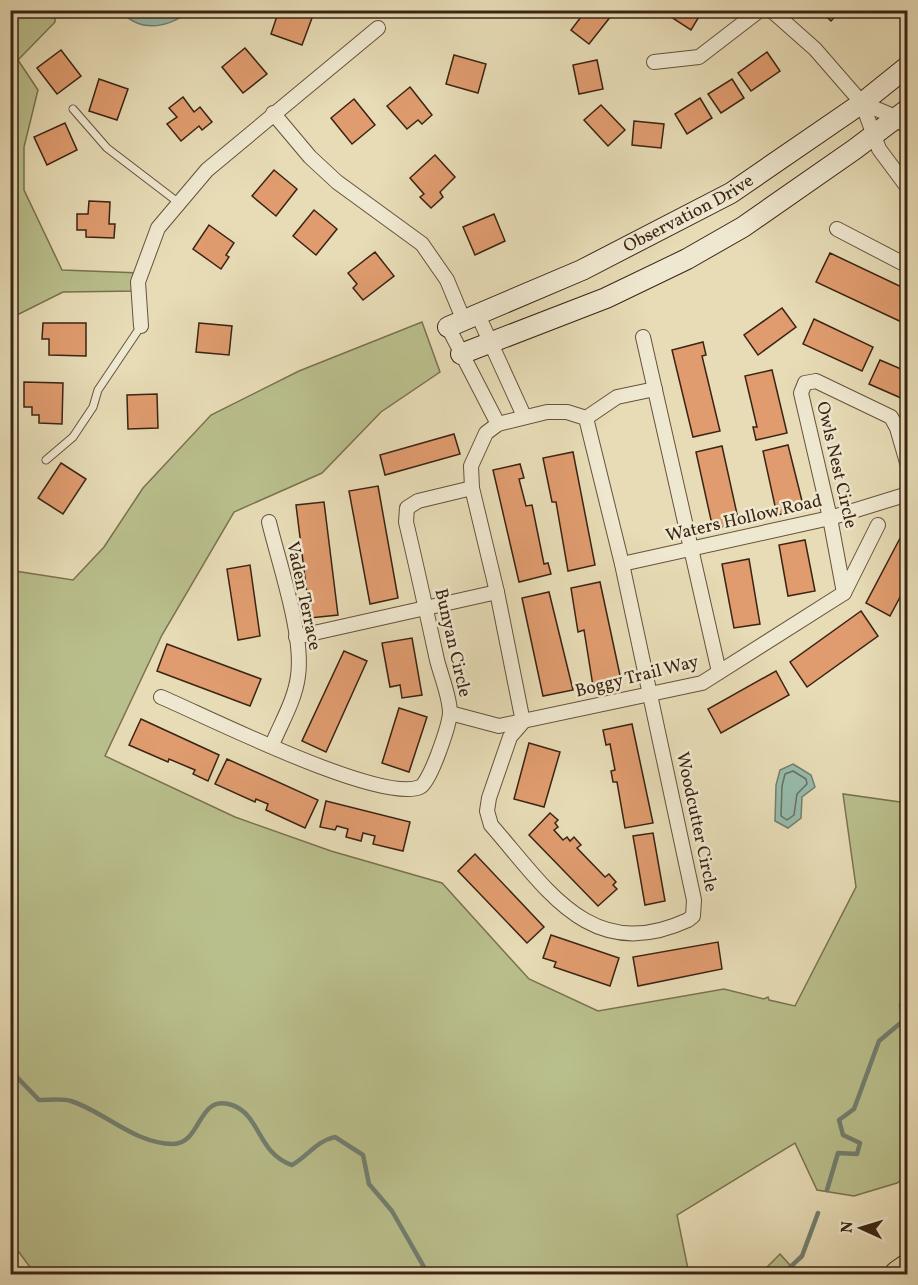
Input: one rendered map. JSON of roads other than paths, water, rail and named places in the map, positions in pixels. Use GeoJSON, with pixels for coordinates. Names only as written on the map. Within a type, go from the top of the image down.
{"type":"FeatureCollection","features":[{"type":"Feature","properties":{"kind":"highway"},"geometry":{"type":"LineString","coordinates":[[898,1275],[908,1267]]}},
{"type":"Feature","properties":{"kind":"street"},"geometry":{"type":"LineString","coordinates":[[654,62],[699,57],[760,10]]}},
{"type":"Feature","properties":{"kind":"street"},"geometry":{"type":"LineString","coordinates":[[771,10],[815,49],[862,103],[879,149],[908,188]]}},
{"type":"Feature","properties":{"kind":"street"},"geometry":{"type":"LineString","coordinates":[[141,326],[138,282],[158,228],[207,170],[378,28]]}},
{"type":"Feature","properties":{"kind":"street","name":"Observation Drive"},"geometry":{"type":"LineString","coordinates":[[464,321],[582,270],[731,193],[862,103],[908,66]]}},
{"type":"Feature","properties":{"kind":"street"},"geometry":{"type":"LineString","coordinates":[[862,103],[904,118]]}},
{"type":"Feature","properties":{"kind":"street"},"geometry":{"type":"LineString","coordinates":[[273,113],[310,157],[337,182],[422,244],[447,280],[464,321],[489,342],[524,416]]}},
{"type":"Feature","properties":{"kind":"street","name":"Observation Drive"},"geometry":{"type":"LineString","coordinates":[[461,354],[606,298],[687,259],[742,227],[874,135],[904,118]]}},
{"type":"Feature","properties":{"kind":"street"},"geometry":{"type":"LineString","coordinates":[[837,229],[908,266]]}},
{"type":"Feature","properties":{"kind":"street"},"geometry":{"type":"LineString","coordinates":[[464,321],[461,354],[498,424]]}},
{"type":"Feature","properties":{"kind":"street"},"geometry":{"type":"LineString","coordinates":[[643,337],[719,672]]}},
{"type":"Feature","properties":{"kind":"street","name":"Owls Nest Circle"},"geometry":{"type":"LineString","coordinates":[[844,593],[830,518],[801,393],[805,382],[816,381],[891,417],[897,428],[908,466]]}},
{"type":"Feature","properties":{"kind":"street"},"geometry":{"type":"LineString","coordinates":[[523,722],[497,592],[472,488],[471,466],[477,448],[486,433],[498,424],[524,416],[567,412],[586,418],[618,397],[655,388]]}},
{"type":"Feature","properties":{"kind":"street","name":"Woodcutter Circle"},"geometry":{"type":"LineString","coordinates":[[523,722],[510,737],[489,798],[487,811],[491,825],[562,905],[580,920],[617,933],[638,933],[681,924],[693,916],[695,910],[651,695],[586,418]]}},
{"type":"Feature","properties":{"kind":"street","name":"Bunyan Circle"},"geometry":{"type":"LineString","coordinates":[[161,697],[354,778],[393,789],[412,790],[423,786],[430,776],[450,713],[406,522],[407,507],[418,501],[472,488]]}},
{"type":"Feature","properties":{"kind":"street","name":"Waters Hollow Road"},"geometry":{"type":"LineString","coordinates":[[622,564],[830,518],[908,494]]}},
{"type":"Feature","properties":{"kind":"street","name":"Vaden Terrace"},"geometry":{"type":"LineString","coordinates":[[269,522],[296,637],[299,675],[294,695],[272,745]]}},
{"type":"Feature","properties":{"kind":"street"},"geometry":{"type":"LineString","coordinates":[[844,593],[878,525]]}},
{"type":"Feature","properties":{"kind":"street"},"geometry":{"type":"LineString","coordinates":[[296,637],[497,592]]}},
{"type":"Feature","properties":{"kind":"street","name":"Boggy Trail Way"},"geometry":{"type":"LineString","coordinates":[[450,713],[499,726],[702,683],[844,593]]}},
{"type":"Feature","properties":{"kind":"lane"},"geometry":{"type":"LineString","coordinates":[[73,109],[107,148],[179,203]]}},
{"type":"Feature","properties":{"kind":"lane"},"geometry":{"type":"LineString","coordinates":[[46,460],[73,437],[93,407],[99,390],[141,326]]}},
{"type":"Feature","properties":{"kind":"water"},"geometry":{"type":"Polygon","coordinates":[[[120,11],[191,11],[173,21],[155,26],[137,23],[120,11]]]}},
{"type":"Feature","properties":{"kind":"water"},"geometry":{"type":"Polygon","coordinates":[[[793,764],[811,775],[815,787],[802,797],[801,818],[788,828],[775,821],[776,785],[780,770],[793,764]]]}},
{"type":"Feature","properties":{"kind":"waterway"},"geometry":{"type":"LineString","coordinates":[[827,1190],[838,1153],[857,1154],[860,1143],[843,1135],[839,1120],[854,1109],[879,1041],[903,1021],[901,1005],[908,991]]}},
{"type":"Feature","properties":{"kind":"waterway"},"geometry":{"type":"LineString","coordinates":[[10,1074],[14,1074],[39,1100],[71,1101],[133,1133],[159,1143],[182,1142],[190,1136],[206,1112],[212,1106],[221,1103],[241,1110],[249,1117],[272,1152],[292,1165],[317,1145],[335,1137],[363,1155],[369,1184],[392,1211],[428,1274]]}},
{"type":"Feature","properties":{"kind":"waterway"},"geometry":{"type":"LineString","coordinates":[[783,1274],[802,1256],[818,1213]]}}]}
